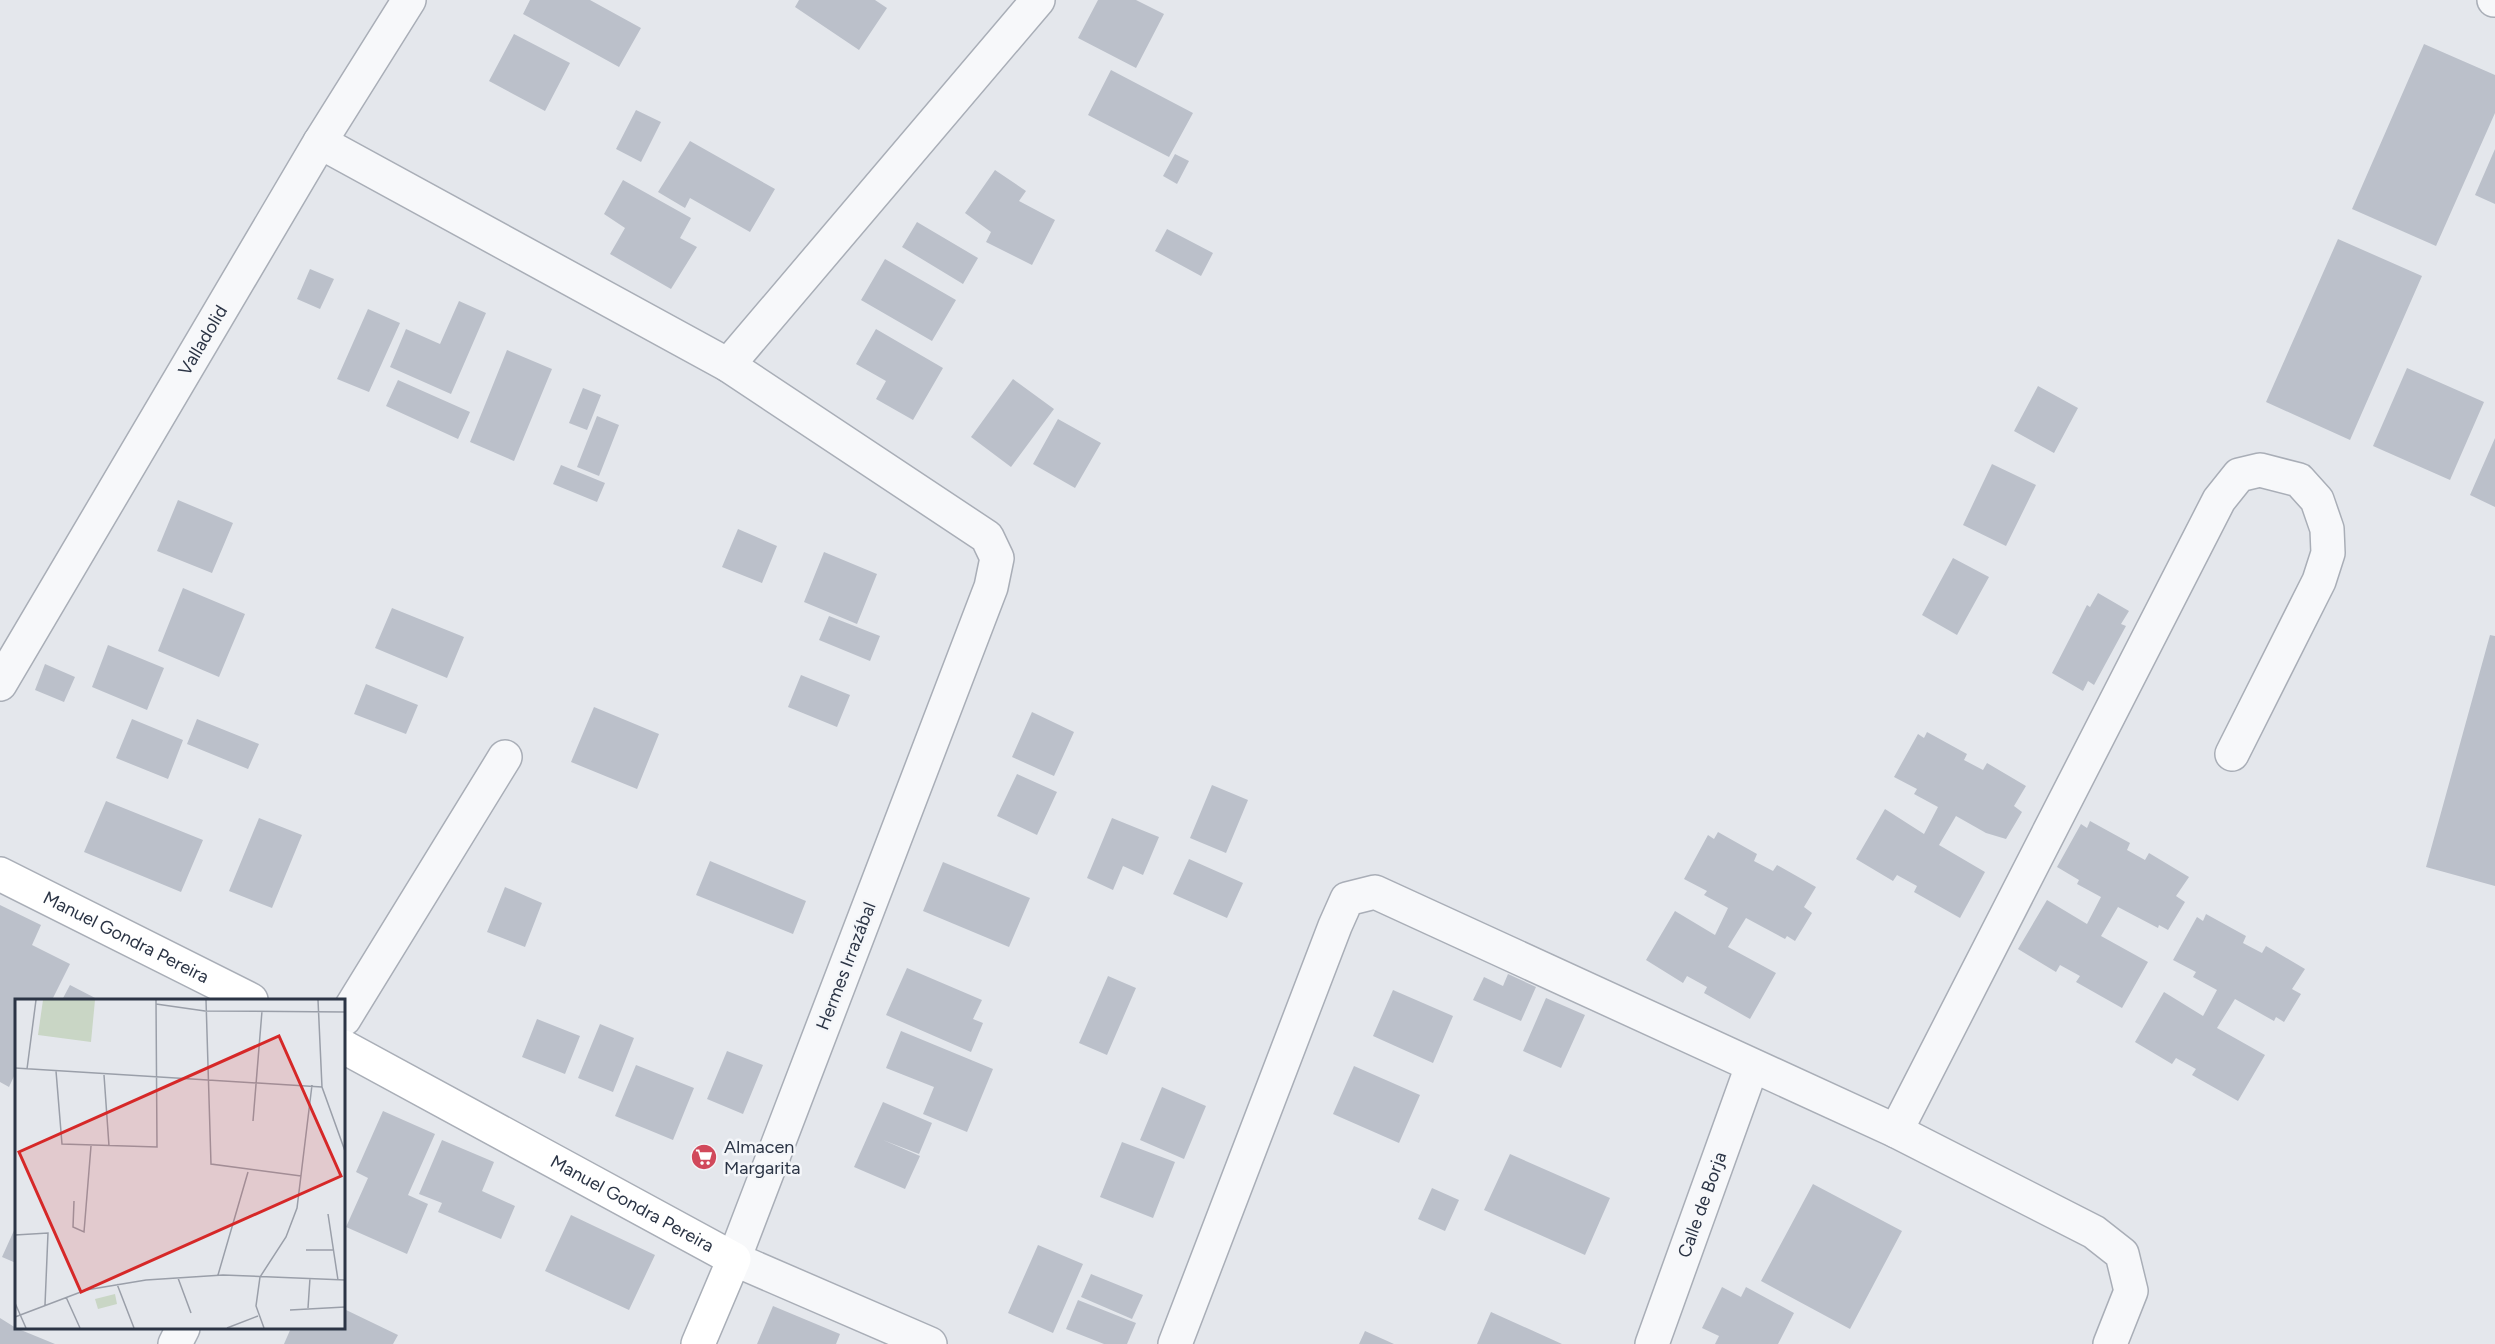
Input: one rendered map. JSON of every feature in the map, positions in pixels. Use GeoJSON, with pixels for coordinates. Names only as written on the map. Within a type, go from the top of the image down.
{"type":"FeatureCollection","features":[{"type":"Feature","properties":{"kind":"street","name":"Valladolid"},"geometry":{"type":"LineString","coordinates":[[0,684],[321,142],[409,0]]}},
{"type":"Feature","properties":{"kind":"street"},"geometry":{"type":"LineString","coordinates":[[728,365],[1038,0]]}},
{"type":"Feature","properties":{"kind":"street","name":"Hermes Irrazábal"},"geometry":{"type":"LineString","coordinates":[[321,142],[728,365],[987,537],[997,558],[991,587],[734,1259],[698,1344]]}},
{"type":"Feature","properties":{"kind":"street"},"geometry":{"type":"LineString","coordinates":[[1896,1131],[2218,500],[2238,475],[2260,470],[2299,480],[2317,500],[2327,529],[2328,553],[2319,581],[2232,754]]}},
{"type":"Feature","properties":{"kind":"street"},"geometry":{"type":"LineString","coordinates":[[345,1017],[505,757]]}},
{"type":"Feature","properties":{"kind":"street","name":"Manuel Gondra Pereira"},"geometry":{"type":"LineString","coordinates":[[0,874],[249,999]]}},
{"type":"Feature","properties":{"kind":"street"},"geometry":{"type":"LineString","coordinates":[[1175,1344],[1347,899],[1375,892],[1896,1131],[2094,1232],[2122,1254],[2131,1291],[2110,1344]]}},
{"type":"Feature","properties":{"kind":"street","name":"Manuel Gondra Pereira"},"geometry":{"type":"LineString","coordinates":[[345,1048],[734,1259],[930,1344]]}},
{"type":"Feature","properties":{"kind":"street","name":"Calle de Borja"},"geometry":{"type":"LineString","coordinates":[[1652,1344],[1752,1066]]}},
{"type":"Feature","properties":{"kind":"street"},"geometry":{"type":"LineString","coordinates":[[175,1344],[182,1329]]}},
{"type":"Feature","properties":{"kind":"building"},"geometry":{"type":"Polygon","coordinates":[[[530,0],[590,0],[641,28],[619,67],[523,14],[530,0]]]}},
{"type":"Feature","properties":{"kind":"building"},"geometry":{"type":"Polygon","coordinates":[[[799,0],[875,0],[887,8],[859,50],[795,7],[799,0]]]}},
{"type":"Feature","properties":{"kind":"building"},"geometry":{"type":"Polygon","coordinates":[[[1098,0],[1136,0],[1164,14],[1136,68],[1078,38],[1098,0]]]}},
{"type":"Feature","properties":{"kind":"building"},"geometry":{"type":"Polygon","coordinates":[[[514,34],[570,63],[545,111],[489,81],[514,34]]]}},
{"type":"Feature","properties":{"kind":"building"},"geometry":{"type":"Polygon","coordinates":[[[2424,44],[2495,75],[2495,113],[2436,246],[2352,209],[2424,44]]]}},
{"type":"Feature","properties":{"kind":"building"},"geometry":{"type":"Polygon","coordinates":[[[1111,70],[1193,113],[1169,157],[1088,115],[1111,70]]]}},
{"type":"Feature","properties":{"kind":"building"},"geometry":{"type":"Polygon","coordinates":[[[636,110],[661,122],[641,162],[616,149],[636,110]]]}},
{"type":"Feature","properties":{"kind":"building"},"geometry":{"type":"Polygon","coordinates":[[[690,141],[775,189],[750,232],[690,198],[685,208],[658,192],[690,141]]]}},
{"type":"Feature","properties":{"kind":"building"},"geometry":{"type":"Polygon","coordinates":[[[2495,149],[2495,204],[2475,195],[2495,149]]]}},
{"type":"Feature","properties":{"kind":"building"},"geometry":{"type":"Polygon","coordinates":[[[1175,154],[1189,161],[1177,184],[1163,176],[1175,154]]]}},
{"type":"Feature","properties":{"kind":"building"},"geometry":{"type":"Polygon","coordinates":[[[995,170],[1026,191],[1019,201],[1055,220],[1032,265],[986,242],[991,232],[965,213],[995,170]]]}},
{"type":"Feature","properties":{"kind":"building"},"geometry":{"type":"Polygon","coordinates":[[[623,180],[691,218],[680,238],[697,247],[671,289],[610,254],[625,228],[604,214],[623,180]]]}},
{"type":"Feature","properties":{"kind":"building"},"geometry":{"type":"Polygon","coordinates":[[[917,222],[978,258],[963,284],[902,247],[917,222]]]}},
{"type":"Feature","properties":{"kind":"building"},"geometry":{"type":"Polygon","coordinates":[[[1167,229],[1213,253],[1201,276],[1155,251],[1167,229]]]}},
{"type":"Feature","properties":{"kind":"building"},"geometry":{"type":"Polygon","coordinates":[[[2338,239],[2422,276],[2350,440],[2266,402],[2338,239]]]}},
{"type":"Feature","properties":{"kind":"building"},"geometry":{"type":"Polygon","coordinates":[[[885,259],[956,300],[932,341],[861,300],[885,259]]]}},
{"type":"Feature","properties":{"kind":"building"},"geometry":{"type":"Polygon","coordinates":[[[310,269],[334,279],[320,309],[297,299],[310,269]]]}},
{"type":"Feature","properties":{"kind":"building"},"geometry":{"type":"Polygon","coordinates":[[[459,301],[486,313],[451,394],[390,367],[406,329],[440,344],[459,301]]]}},
{"type":"Feature","properties":{"kind":"building"},"geometry":{"type":"Polygon","coordinates":[[[368,309],[400,323],[369,392],[337,379],[368,309]]]}},
{"type":"Feature","properties":{"kind":"building"},"geometry":{"type":"Polygon","coordinates":[[[876,329],[943,368],[913,420],[876,399],[886,381],[856,364],[876,329]]]}},
{"type":"Feature","properties":{"kind":"building"},"geometry":{"type":"Polygon","coordinates":[[[507,350],[552,369],[514,461],[470,442],[507,350]]]}},
{"type":"Feature","properties":{"kind":"building"},"geometry":{"type":"Polygon","coordinates":[[[2407,368],[2484,402],[2450,480],[2373,446],[2407,368]]]}},
{"type":"Feature","properties":{"kind":"building"},"geometry":{"type":"Polygon","coordinates":[[[1013,379],[1054,409],[1011,467],[971,437],[1013,379]]]}},
{"type":"Feature","properties":{"kind":"building"},"geometry":{"type":"Polygon","coordinates":[[[398,380],[470,412],[458,439],[386,406],[398,380]]]}},
{"type":"Feature","properties":{"kind":"building"},"geometry":{"type":"Polygon","coordinates":[[[2038,386],[2078,408],[2054,453],[2014,431],[2038,386]]]}},
{"type":"Feature","properties":{"kind":"building"},"geometry":{"type":"Polygon","coordinates":[[[583,388],[601,395],[587,430],[569,423],[583,388]]]}},
{"type":"Feature","properties":{"kind":"building"},"geometry":{"type":"Polygon","coordinates":[[[597,416],[619,425],[599,476],[577,467],[597,416]]]}},
{"type":"Feature","properties":{"kind":"building"},"geometry":{"type":"Polygon","coordinates":[[[1058,419],[1101,443],[1075,488],[1033,464],[1058,419]]]}},
{"type":"Feature","properties":{"kind":"building"},"geometry":{"type":"Polygon","coordinates":[[[2495,438],[2495,507],[2470,495],[2495,438]]]}},
{"type":"Feature","properties":{"kind":"building"},"geometry":{"type":"Polygon","coordinates":[[[1992,464],[2036,485],[2006,546],[1963,525],[1992,464]]]}},
{"type":"Feature","properties":{"kind":"building"},"geometry":{"type":"Polygon","coordinates":[[[561,465],[605,483],[597,502],[553,484],[561,465]]]}},
{"type":"Feature","properties":{"kind":"building"},"geometry":{"type":"Polygon","coordinates":[[[178,500],[233,523],[212,573],[157,551],[178,500]]]}},
{"type":"Feature","properties":{"kind":"building"},"geometry":{"type":"Polygon","coordinates":[[[738,529],[777,546],[762,583],[722,567],[738,529]]]}},
{"type":"Feature","properties":{"kind":"building"},"geometry":{"type":"Polygon","coordinates":[[[824,552],[877,574],[857,624],[804,602],[824,552]]]}},
{"type":"Feature","properties":{"kind":"building"},"geometry":{"type":"Polygon","coordinates":[[[1953,558],[1989,577],[1957,635],[1922,615],[1953,558]]]}},
{"type":"Feature","properties":{"kind":"building"},"geometry":{"type":"Polygon","coordinates":[[[183,588],[245,614],[219,677],[158,651],[183,588]]]}},
{"type":"Feature","properties":{"kind":"building"},"geometry":{"type":"Polygon","coordinates":[[[2098,593],[2129,611],[2121,624],[2126,626],[2094,685],[2088,681],[2083,691],[2052,673],[2087,605],[2090,607],[2098,593]]]}},
{"type":"Feature","properties":{"kind":"building"},"geometry":{"type":"Polygon","coordinates":[[[392,608],[464,637],[447,678],[375,648],[392,608]]]}},
{"type":"Feature","properties":{"kind":"building"},"geometry":{"type":"Polygon","coordinates":[[[829,616],[880,636],[870,661],[819,640],[829,616]]]}},
{"type":"Feature","properties":{"kind":"building"},"geometry":{"type":"Polygon","coordinates":[[[2490,635],[2495,636],[2495,886],[2426,867],[2490,635]]]}},
{"type":"Feature","properties":{"kind":"building"},"geometry":{"type":"Polygon","coordinates":[[[108,645],[164,668],[147,710],[92,687],[108,645]]]}},
{"type":"Feature","properties":{"kind":"building"},"geometry":{"type":"Polygon","coordinates":[[[45,664],[75,677],[64,702],[35,690],[45,664]]]}},
{"type":"Feature","properties":{"kind":"building"},"geometry":{"type":"Polygon","coordinates":[[[801,675],[850,695],[837,727],[788,707],[801,675]]]}},
{"type":"Feature","properties":{"kind":"building"},"geometry":{"type":"Polygon","coordinates":[[[366,684],[418,705],[406,734],[354,714],[366,684]]]}},
{"type":"Feature","properties":{"kind":"building"},"geometry":{"type":"Polygon","coordinates":[[[594,707],[659,734],[637,789],[571,762],[594,707]]]}},
{"type":"Feature","properties":{"kind":"building"},"geometry":{"type":"Polygon","coordinates":[[[1032,712],[1074,732],[1054,776],[1012,757],[1032,712]]]}},
{"type":"Feature","properties":{"kind":"building"},"geometry":{"type":"Polygon","coordinates":[[[132,719],[183,740],[168,779],[116,758],[132,719]]]}},
{"type":"Feature","properties":{"kind":"building"},"geometry":{"type":"Polygon","coordinates":[[[197,719],[259,744],[248,769],[187,744],[197,719]]]}},
{"type":"Feature","properties":{"kind":"building"},"geometry":{"type":"Polygon","coordinates":[[[1927,732],[1967,754],[1964,760],[1983,770],[1987,763],[2026,786],[2014,806],[2022,812],[2006,839],[1986,833],[1956,816],[1939,845],[1985,872],[1960,918],[1914,892],[1917,886],[1897,875],[1893,881],[1856,859],[1885,809],[1924,834],[1938,807],[1914,794],[1917,789],[1894,777],[1918,734],[1924,738],[1927,732]]]}},
{"type":"Feature","properties":{"kind":"building"},"geometry":{"type":"Polygon","coordinates":[[[1017,774],[1057,792],[1037,835],[997,816],[1017,774]]]}},
{"type":"Feature","properties":{"kind":"building"},"geometry":{"type":"Polygon","coordinates":[[[1212,785],[1248,800],[1226,853],[1190,838],[1212,785]]]}},
{"type":"Feature","properties":{"kind":"building"},"geometry":{"type":"Polygon","coordinates":[[[106,801],[203,840],[181,892],[84,852],[106,801]]]}},
{"type":"Feature","properties":{"kind":"building"},"geometry":{"type":"Polygon","coordinates":[[[259,818],[302,835],[272,908],[229,891],[259,818]]]}},
{"type":"Feature","properties":{"kind":"building"},"geometry":{"type":"Polygon","coordinates":[[[1112,818],[1159,837],[1143,875],[1123,866],[1113,890],[1087,878],[1112,818]]]}},
{"type":"Feature","properties":{"kind":"building"},"geometry":{"type":"Polygon","coordinates":[[[2090,821],[2130,843],[2127,850],[2145,860],[2149,853],[2189,877],[2176,896],[2185,902],[2168,930],[2159,925],[2158,928],[2118,907],[2101,936],[2148,962],[2122,1008],[2076,982],[2080,976],[2060,965],[2056,972],[2018,949],[2047,900],[2087,924],[2101,897],[2077,884],[2079,880],[2057,867],[2081,824],[2087,828],[2090,821]]]}},
{"type":"Feature","properties":{"kind":"building"},"geometry":{"type":"Polygon","coordinates":[[[1718,832],[1757,854],[1754,861],[1773,871],[1777,865],[1816,887],[1804,907],[1812,913],[1795,941],[1787,936],[1785,939],[1746,918],[1728,947],[1776,973],[1750,1019],[1704,993],[1707,987],[1687,976],[1683,983],[1646,960],[1675,911],[1715,935],[1728,908],[1704,895],[1707,891],[1684,879],[1708,835],[1714,839],[1718,832]]]}},
{"type":"Feature","properties":{"kind":"building"},"geometry":{"type":"Polygon","coordinates":[[[1189,859],[1243,883],[1227,918],[1173,894],[1189,859]]]}},
{"type":"Feature","properties":{"kind":"building"},"geometry":{"type":"Polygon","coordinates":[[[710,861],[806,901],[793,934],[696,895],[710,861]]]}},
{"type":"Feature","properties":{"kind":"building"},"geometry":{"type":"Polygon","coordinates":[[[943,862],[1030,898],[1009,947],[923,911],[943,862]]]}},
{"type":"Feature","properties":{"kind":"building"},"geometry":{"type":"Polygon","coordinates":[[[505,887],[542,903],[525,947],[487,932],[505,887]]]}},
{"type":"Feature","properties":{"kind":"building"},"geometry":{"type":"Polygon","coordinates":[[[0,905],[41,925],[32,945],[70,964],[52,999],[15,999],[15,1074],[9,1087],[0,1082],[0,905]]]}},
{"type":"Feature","properties":{"kind":"building"},"geometry":{"type":"Polygon","coordinates":[[[2206,914],[2246,936],[2243,943],[2262,953],[2266,946],[2305,969],[2292,989],[2301,994],[2284,1022],[2276,1017],[2274,1021],[2235,999],[2217,1028],[2265,1055],[2238,1101],[2192,1075],[2196,1069],[2176,1058],[2172,1064],[2135,1042],[2164,992],[2203,1016],[2217,990],[2193,977],[2196,972],[2173,960],[2197,917],[2203,921],[2206,914]]]}},
{"type":"Feature","properties":{"kind":"building"},"geometry":{"type":"Polygon","coordinates":[[[907,968],[982,1000],[973,1019],[983,1023],[971,1052],[886,1015],[907,968]]]}},
{"type":"Feature","properties":{"kind":"building"},"geometry":{"type":"Polygon","coordinates":[[[1508,974],[1536,987],[1521,1021],[1473,1000],[1484,977],[1503,986],[1508,974]]]}},
{"type":"Feature","properties":{"kind":"building"},"geometry":{"type":"Polygon","coordinates":[[[1108,976],[1136,988],[1107,1055],[1079,1043],[1108,976]]]}},
{"type":"Feature","properties":{"kind":"building"},"geometry":{"type":"Polygon","coordinates":[[[70,985],[97,999],[63,999],[70,985]]]}},
{"type":"Feature","properties":{"kind":"building"},"geometry":{"type":"Polygon","coordinates":[[[1393,990],[1453,1016],[1433,1063],[1373,1036],[1393,990]]]}},
{"type":"Feature","properties":{"kind":"building"},"geometry":{"type":"Polygon","coordinates":[[[1546,998],[1585,1015],[1561,1068],[1523,1051],[1546,998]]]}},
{"type":"Feature","properties":{"kind":"building"},"geometry":{"type":"Polygon","coordinates":[[[537,1019],[580,1036],[565,1074],[522,1057],[537,1019]]]}},
{"type":"Feature","properties":{"kind":"building"},"geometry":{"type":"Polygon","coordinates":[[[600,1024],[634,1038],[613,1092],[578,1078],[600,1024]]]}},
{"type":"Feature","properties":{"kind":"building"},"geometry":{"type":"Polygon","coordinates":[[[901,1031],[993,1069],[967,1132],[923,1114],[934,1087],[886,1068],[901,1031]]]}},
{"type":"Feature","properties":{"kind":"building"},"geometry":{"type":"Polygon","coordinates":[[[727,1051],[763,1065],[743,1114],[707,1099],[727,1051]]]}},
{"type":"Feature","properties":{"kind":"building"},"geometry":{"type":"Polygon","coordinates":[[[636,1065],[694,1088],[673,1140],[615,1116],[636,1065]]]}},
{"type":"Feature","properties":{"kind":"building"},"geometry":{"type":"Polygon","coordinates":[[[1354,1066],[1420,1095],[1399,1143],[1333,1114],[1354,1066]]]}},
{"type":"Feature","properties":{"kind":"building"},"geometry":{"type":"Polygon","coordinates":[[[1162,1087],[1206,1106],[1184,1159],[1140,1140],[1162,1087]]]}},
{"type":"Feature","properties":{"kind":"building"},"geometry":{"type":"Polygon","coordinates":[[[883,1102],[932,1123],[919,1154],[883,1140],[920,1156],[905,1189],[854,1167],[883,1102]]]}},
{"type":"Feature","properties":{"kind":"building"},"geometry":{"type":"Polygon","coordinates":[[[383,1111],[435,1134],[408,1195],[428,1204],[407,1254],[346,1227],[368,1178],[356,1172],[383,1111]]]}},
{"type":"Feature","properties":{"kind":"building"},"geometry":{"type":"Polygon","coordinates":[[[442,1140],[494,1162],[482,1191],[515,1206],[501,1239],[438,1212],[442,1203],[419,1194],[442,1140]]]}},
{"type":"Feature","properties":{"kind":"building"},"geometry":{"type":"Polygon","coordinates":[[[1122,1142],[1175,1162],[1153,1218],[1100,1197],[1122,1142]]]}},
{"type":"Feature","properties":{"kind":"building"},"geometry":{"type":"Polygon","coordinates":[[[1510,1154],[1610,1198],[1585,1255],[1484,1210],[1510,1154]]]}},
{"type":"Feature","properties":{"kind":"building"},"geometry":{"type":"Polygon","coordinates":[[[1813,1184],[1902,1231],[1850,1329],[1761,1281],[1813,1184]]]}},
{"type":"Feature","properties":{"kind":"building"},"geometry":{"type":"Polygon","coordinates":[[[1432,1188],[1459,1200],[1445,1231],[1418,1219],[1432,1188]]]}},
{"type":"Feature","properties":{"kind":"building"},"geometry":{"type":"Polygon","coordinates":[[[571,1215],[655,1255],[629,1310],[545,1271],[571,1215]]]}},
{"type":"Feature","properties":{"kind":"building"},"geometry":{"type":"Polygon","coordinates":[[[15,1228],[15,1263],[2,1257],[15,1228]]]}},
{"type":"Feature","properties":{"kind":"building"},"geometry":{"type":"Polygon","coordinates":[[[1038,1245],[1083,1264],[1053,1333],[1008,1313],[1038,1245]]]}},
{"type":"Feature","properties":{"kind":"building"},"geometry":{"type":"Polygon","coordinates":[[[1091,1274],[1143,1295],[1132,1319],[1081,1297],[1091,1274]]]}},
{"type":"Feature","properties":{"kind":"building"},"geometry":{"type":"Polygon","coordinates":[[[1722,1287],[1741,1297],[1746,1287],[1794,1313],[1778,1344],[1715,1344],[1719,1336],[1702,1328],[1722,1287]]]}},
{"type":"Feature","properties":{"kind":"building"},"geometry":{"type":"Polygon","coordinates":[[[1078,1300],[1136,1323],[1127,1344],[1104,1344],[1066,1329],[1078,1300]]]}},
{"type":"Feature","properties":{"kind":"building"},"geometry":{"type":"Polygon","coordinates":[[[773,1306],[840,1334],[836,1344],[757,1344],[773,1306]]]}},
{"type":"Feature","properties":{"kind":"building"},"geometry":{"type":"Polygon","coordinates":[[[345,1309],[398,1335],[393,1344],[284,1344],[291,1329],[345,1329],[345,1309]]]}},
{"type":"Feature","properties":{"kind":"building"},"geometry":{"type":"Polygon","coordinates":[[[1491,1312],[1562,1344],[1477,1344],[1491,1312]]]}},
{"type":"Feature","properties":{"kind":"building"},"geometry":{"type":"Polygon","coordinates":[[[0,1318],[15,1329],[55,1344],[0,1344],[0,1318]]]}},
{"type":"Feature","properties":{"kind":"building"},"geometry":{"type":"Polygon","coordinates":[[[1365,1331],[1394,1344],[1359,1344],[1365,1331]]]}},
{"type":"Feature","properties":{"kind":"place","name":"Almacen Margarita"},"geometry":{"type":"Point","coordinates":[704,1157]}}]}
